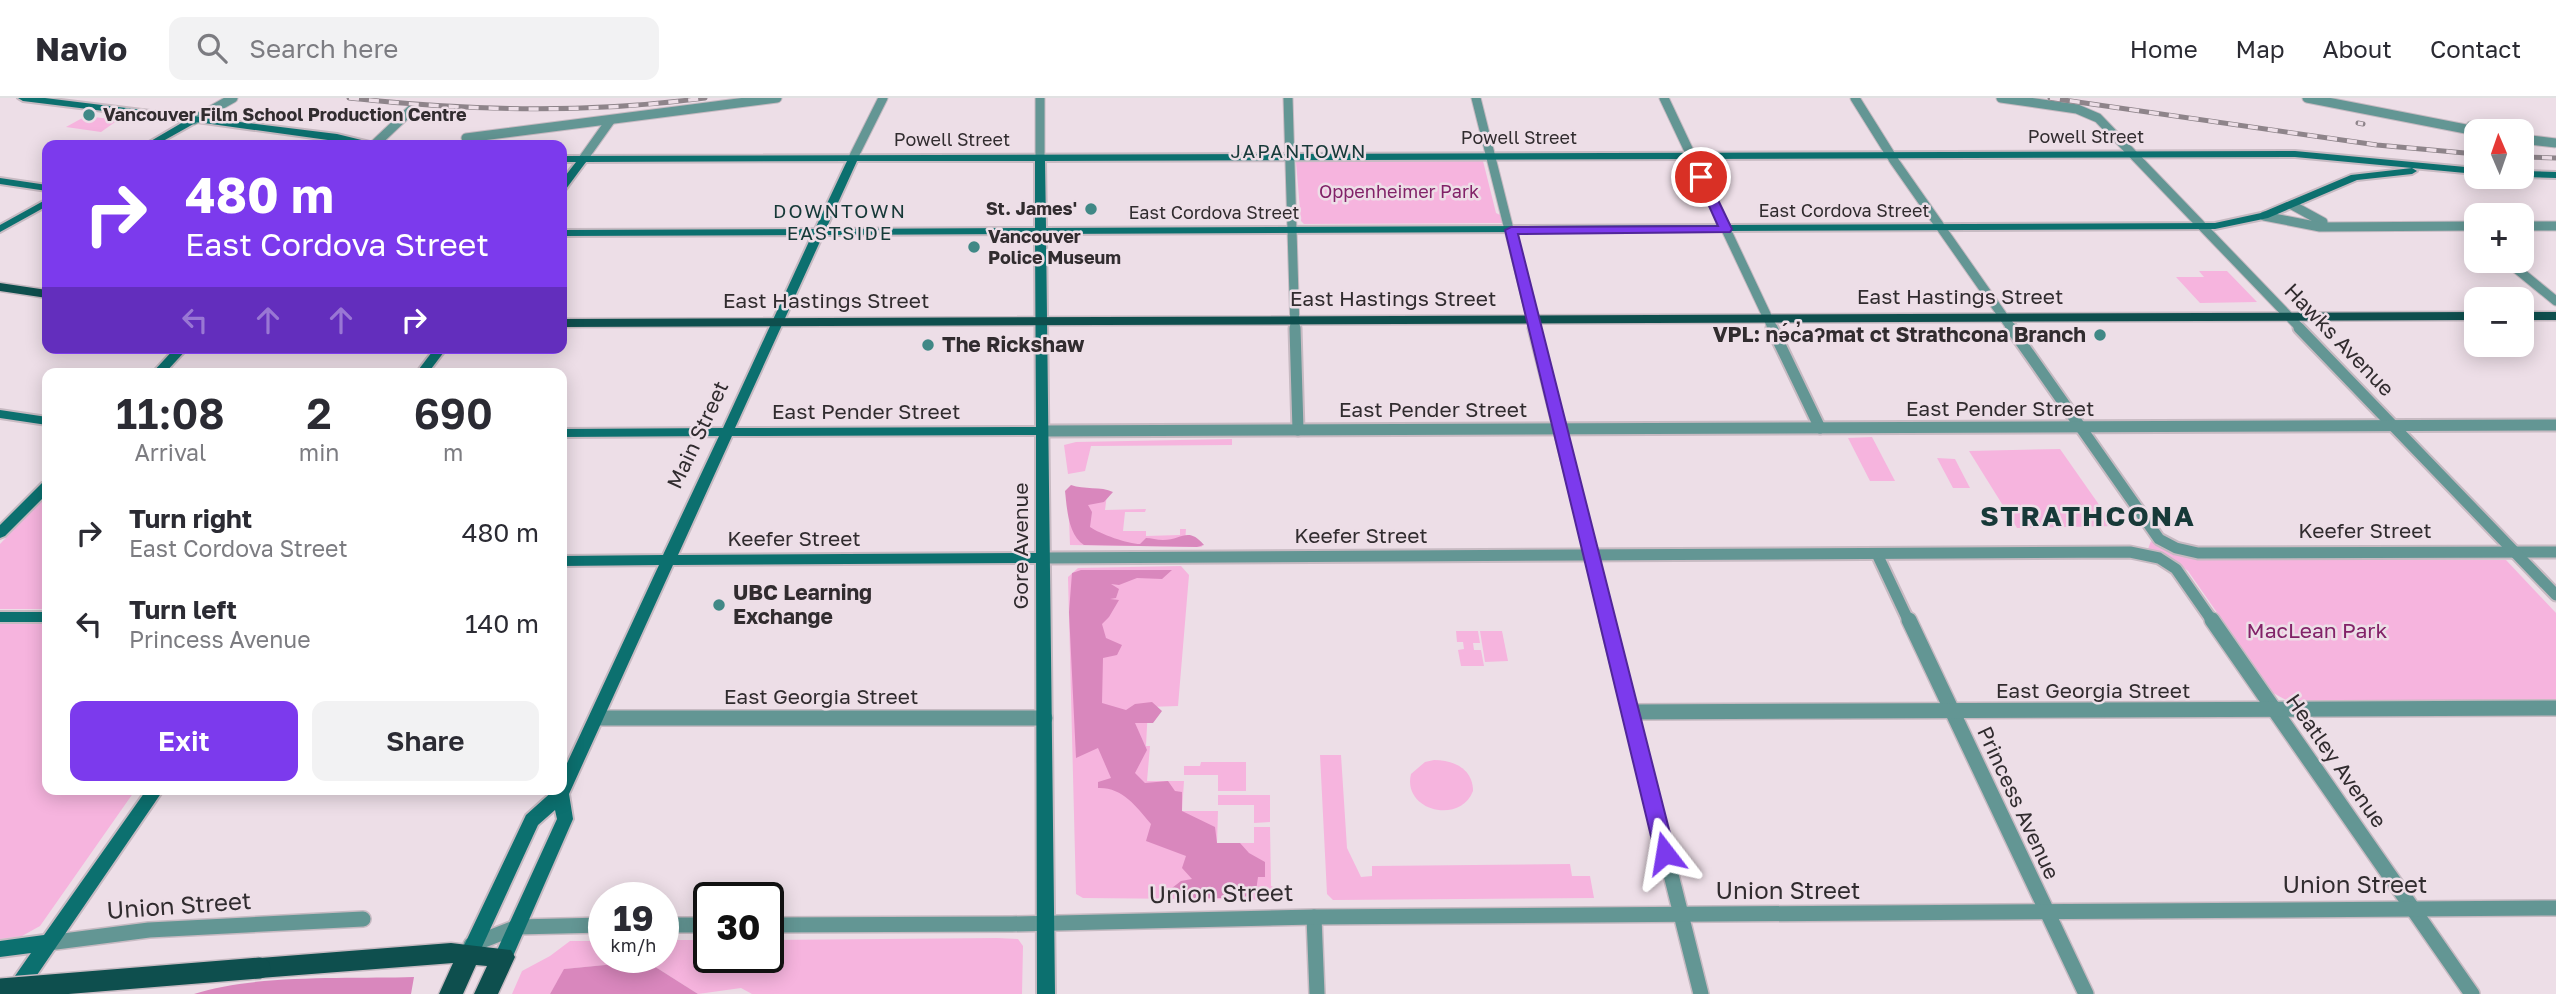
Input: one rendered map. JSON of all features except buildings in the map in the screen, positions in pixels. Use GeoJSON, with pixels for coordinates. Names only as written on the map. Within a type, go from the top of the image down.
{"type":"FeatureCollection","features":[{"type":"Feature","properties":{"kind":"main road"},"geometry":{"type":"LineString","coordinates":[[23,98],[352,140]]}},
{"type":"Feature","properties":{"kind":"main road"},"geometry":{"type":"LineString","coordinates":[[158,140],[194,120]]}},
{"type":"Feature","properties":{"kind":"main road"},"geometry":{"type":"LineString","coordinates":[[2295,154],[2337,167],[2341,172],[2338,182]]}},
{"type":"Feature","properties":{"kind":"main road","name":"Powell Street"},"geometry":{"type":"LineString","coordinates":[[567,159],[2295,154],[2464,170]]}},
{"type":"Feature","properties":{"kind":"main road","name":"Gore Avenue"},"geometry":{"type":"LineString","coordinates":[[1040,157],[1046,994]]}},
{"type":"Feature","properties":{"kind":"main road","name":"Main Street"},"geometry":{"type":"LineString","coordinates":[[567,781],[853,158]]}},
{"type":"Feature","properties":{"kind":"main road"},"geometry":{"type":"LineString","coordinates":[[567,180],[583,159]]}},
{"type":"Feature","properties":{"kind":"main road","name":"East Cordova Street"},"geometry":{"type":"LineString","coordinates":[[567,233],[2202,226],[2235,224],[2264,216],[2338,182],[2381,172],[2460,170]]}},
{"type":"Feature","properties":{"kind":"main road"},"geometry":{"type":"LineString","coordinates":[[2534,174],[2556,175]]}},
{"type":"Feature","properties":{"kind":"main road"},"geometry":{"type":"LineString","coordinates":[[0,181],[42,187]]}},
{"type":"Feature","properties":{"kind":"main road"},"geometry":{"type":"LineString","coordinates":[[0,229],[42,205]]}},
{"type":"Feature","properties":{"kind":"main road"},"geometry":{"type":"LineString","coordinates":[[0,287],[42,293]]}},
{"type":"Feature","properties":{"kind":"main road","name":"East Hastings Street"},"geometry":{"type":"LineString","coordinates":[[567,323],[2464,316]]}},
{"type":"Feature","properties":{"kind":"main road"},"geometry":{"type":"LineString","coordinates":[[2534,316],[2556,316]]}},
{"type":"Feature","properties":{"kind":"main road"},"geometry":{"type":"LineString","coordinates":[[163,368],[176,354]]}},
{"type":"Feature","properties":{"kind":"main road"},"geometry":{"type":"LineString","coordinates":[[426,368],[436,354]]}},
{"type":"Feature","properties":{"kind":"main road"},"geometry":{"type":"LineString","coordinates":[[0,405],[26,410],[31,417]]}},
{"type":"Feature","properties":{"kind":"main road"},"geometry":{"type":"LineString","coordinates":[[0,414],[42,420]]}},
{"type":"Feature","properties":{"kind":"main road","name":"East Pender Street"},"geometry":{"type":"LineString","coordinates":[[567,433],[1043,431]]}},
{"type":"Feature","properties":{"kind":"main road"},"geometry":{"type":"LineString","coordinates":[[0,533],[42,491]]}},
{"type":"Feature","properties":{"kind":"main road","name":"Keefer Street"},"geometry":{"type":"LineString","coordinates":[[567,561],[1044,558]]}},
{"type":"Feature","properties":{"kind":"main road"},"geometry":{"type":"LineString","coordinates":[[0,618],[42,617]]}},
{"type":"Feature","properties":{"kind":"main road"},"geometry":{"type":"LineString","coordinates":[[13,994],[152,795]]}},
{"type":"Feature","properties":{"kind":"main road","name":"Main Street"},"geometry":{"type":"LineString","coordinates":[[451,994],[460,951],[531,820],[560,795]]}},
{"type":"Feature","properties":{"kind":"main road","name":"Main Street"},"geometry":{"type":"LineString","coordinates":[[486,994],[565,819],[561,795]]}},
{"type":"Feature","properties":{"kind":"main road","name":"Union Street"},"geometry":{"type":"LineString","coordinates":[[0,949],[48,943]]}},
{"type":"Feature","properties":{"kind":"main road"},"geometry":{"type":"LineString","coordinates":[[0,989],[460,951],[503,957]]}},
{"type":"Feature","properties":{"kind":"street"},"geometry":{"type":"LineString","coordinates":[[194,120],[233,98]]}},
{"type":"Feature","properties":{"kind":"street"},"geometry":{"type":"LineString","coordinates":[[466,138],[777,98]]}},
{"type":"Feature","properties":{"kind":"street","name":"Main Street"},"geometry":{"type":"LineString","coordinates":[[853,158],[883,98]]}},
{"type":"Feature","properties":{"kind":"street","name":"Gore Avenue"},"geometry":{"type":"LineString","coordinates":[[1040,98],[1040,157]]}},
{"type":"Feature","properties":{"kind":"street"},"geometry":{"type":"LineString","coordinates":[[1288,98],[1298,430]]}},
{"type":"Feature","properties":{"kind":"street"},"geometry":{"type":"LineString","coordinates":[[1476,98],[1701,994]]}},
{"type":"Feature","properties":{"kind":"street"},"geometry":{"type":"LineString","coordinates":[[1664,98],[1820,428]]}},
{"type":"Feature","properties":{"kind":"street"},"geometry":{"type":"LineString","coordinates":[[1855,98],[1891,155],[2080,428]]}},
{"type":"Feature","properties":{"kind":"street"},"geometry":{"type":"LineString","coordinates":[[2001,98],[2092,114]]}},
{"type":"Feature","properties":{"kind":"street"},"geometry":{"type":"LineString","coordinates":[[2307,98],[2464,128]]}},
{"type":"Feature","properties":{"kind":"street"},"geometry":{"type":"LineString","coordinates":[[2357,98],[2464,124]]}},
{"type":"Feature","properties":{"kind":"street"},"geometry":{"type":"LineString","coordinates":[[381,140],[412,109]]}},
{"type":"Feature","properties":{"kind":"street","name":"Hawks Avenue"},"geometry":{"type":"LineString","coordinates":[[2092,114],[2556,595]]}},
{"type":"Feature","properties":{"kind":"street"},"geometry":{"type":"LineString","coordinates":[[583,159],[610,121]]}},
{"type":"Feature","properties":{"kind":"street"},"geometry":{"type":"LineString","coordinates":[[2534,140],[2556,143]]}},
{"type":"Feature","properties":{"kind":"street"},"geometry":{"type":"LineString","coordinates":[[2292,205],[2311,218],[2333,226]]}},
{"type":"Feature","properties":{"kind":"street"},"geometry":{"type":"LineString","coordinates":[[2264,216],[2304,225],[2464,226]]}},
{"type":"Feature","properties":{"kind":"street"},"geometry":{"type":"LineString","coordinates":[[2534,226],[2556,226]]}},
{"type":"Feature","properties":{"kind":"street"},"geometry":{"type":"LineString","coordinates":[[2522,273],[2556,301]]}},
{"type":"Feature","properties":{"kind":"street","name":"East Pender Street"},"geometry":{"type":"LineString","coordinates":[[1043,431],[2556,425]]}},
{"type":"Feature","properties":{"kind":"street","name":"Keefer Street"},"geometry":{"type":"LineString","coordinates":[[2080,428],[2154,534],[2176,548],[2197,553],[2556,552]]}},
{"type":"Feature","properties":{"kind":"street","name":"Keefer Street"},"geometry":{"type":"LineString","coordinates":[[1044,558],[2130,552],[2159,558]]}},
{"type":"Feature","properties":{"kind":"street","name":"Princess Avenue"},"geometry":{"type":"LineString","coordinates":[[1877,554],[2086,994]]}},
{"type":"Feature","properties":{"kind":"street","name":"Heatley Avenue"},"geometry":{"type":"LineString","coordinates":[[2159,558],[2176,569],[2472,994]]}},
{"type":"Feature","properties":{"kind":"street","name":"East Georgia Street"},"geometry":{"type":"LineString","coordinates":[[1630,712],[2556,708]]}},
{"type":"Feature","properties":{"kind":"street","name":"East Georgia Street"},"geometry":{"type":"LineString","coordinates":[[597,718],[1045,718]]}},
{"type":"Feature","properties":{"kind":"street","name":"Union Street"},"geometry":{"type":"LineString","coordinates":[[784,925],[1314,917],[2556,908]]}},
{"type":"Feature","properties":{"kind":"street"},"geometry":{"type":"LineString","coordinates":[[1314,917],[1317,994]]}},
{"type":"Feature","properties":{"kind":"street","name":"Union Street"},"geometry":{"type":"LineString","coordinates":[[48,943],[149,930],[363,919]]}},
{"type":"Feature","properties":{"kind":"street"},"geometry":{"type":"LineString","coordinates":[[460,951],[517,927],[588,925]]}},
{"type":"Feature","properties":{"kind":"green space"},"geometry":{"type":"Polygon","coordinates":[[[86,116],[118,120],[101,132],[66,127],[86,116]]]}},
{"type":"Feature","properties":{"kind":"green space","name":"Oppenheimer Park"},"geometry":{"type":"Polygon","coordinates":[[[1483,161],[1496,213],[1500,215],[1502,223],[1304,224],[1301,221],[1296,162],[1483,161]]]}},
{"type":"Feature","properties":{"kind":"green space"},"geometry":{"type":"Polygon","coordinates":[[[2199,271],[2227,271],[2257,302],[2200,303],[2176,277],[2204,277],[2199,271]]]}},
{"type":"Feature","properties":{"kind":"green space"},"geometry":{"type":"Polygon","coordinates":[[[1872,437],[1895,481],[1870,481],[1848,438],[1872,437]]]}},
{"type":"Feature","properties":{"kind":"green space"},"geometry":{"type":"Polygon","coordinates":[[[1232,439],[1232,445],[1091,446],[1085,471],[1068,474],[1064,445],[1076,442],[1232,439]]]}},
{"type":"Feature","properties":{"kind":"green space"},"geometry":{"type":"Polygon","coordinates":[[[2060,449],[2114,526],[2017,528],[1969,451],[2060,449]]]}},
{"type":"Feature","properties":{"kind":"green space"},"geometry":{"type":"Polygon","coordinates":[[[1937,458],[1955,459],[1970,488],[1953,488],[1937,458]]]}},
{"type":"Feature","properties":{"kind":"green space"},"geometry":{"type":"Polygon","coordinates":[[[1068,493],[1107,494],[1105,510],[1146,509],[1145,512],[1125,512],[1123,531],[1146,531],[1146,536],[1180,535],[1180,529],[1186,529],[1185,542],[1200,543],[1202,547],[1070,545],[1068,493]]]}},
{"type":"Feature","properties":{"kind":"green space"},"geometry":{"type":"Polygon","coordinates":[[[42,500],[42,609],[0,609],[0,544],[42,500]]]}},
{"type":"Feature","properties":{"kind":"green space","name":"MacLean Park"},"geometry":{"type":"Polygon","coordinates":[[[2151,541],[2177,555],[2205,560],[2506,560],[2556,613],[2556,700],[2290,702],[2273,693],[2188,571],[2173,560],[2148,549],[2151,541]]]}},
{"type":"Feature","properties":{"kind":"green space"},"geometry":{"type":"Polygon","coordinates":[[[1181,566],[1189,575],[1178,706],[1148,707],[1146,746],[1150,746],[1147,781],[1184,781],[1182,811],[1218,811],[1217,843],[1254,843],[1254,827],[1270,827],[1271,886],[1292,893],[1288,900],[1083,898],[1076,894],[1068,577],[1078,568],[1181,566]]]}},
{"type":"Feature","properties":{"kind":"green space"},"geometry":{"type":"Polygon","coordinates":[[[0,624],[42,624],[42,795],[132,795],[40,926],[22,936],[0,939],[0,624]]]}},
{"type":"Feature","properties":{"kind":"green space"},"geometry":{"type":"Polygon","coordinates":[[[1456,631],[1478,631],[1480,643],[1473,643],[1474,650],[1481,650],[1484,666],[1461,666],[1458,650],[1464,649],[1463,642],[1457,642],[1456,631]]]}},
{"type":"Feature","properties":{"kind":"green space"},"geometry":{"type":"Polygon","coordinates":[[[1480,631],[1502,631],[1508,661],[1485,662],[1480,631]]]}},
{"type":"Feature","properties":{"kind":"green space"},"geometry":{"type":"Polygon","coordinates":[[[1320,755],[1341,755],[1347,848],[1361,877],[1372,876],[1372,866],[1570,864],[1572,876],[1590,876],[1594,898],[1333,900],[1327,894],[1320,755]]]}},
{"type":"Feature","properties":{"kind":"green space"},"geometry":{"type":"Polygon","coordinates":[[[1434,760],[1455,764],[1470,777],[1473,791],[1466,802],[1457,808],[1434,809],[1423,805],[1415,797],[1411,787],[1411,774],[1425,762],[1434,760]]]}},
{"type":"Feature","properties":{"kind":"green space"},"geometry":{"type":"Polygon","coordinates":[[[1201,762],[1246,762],[1246,791],[1218,791],[1218,775],[1184,775],[1184,766],[1200,766],[1201,762]]]}},
{"type":"Feature","properties":{"kind":"green space"},"geometry":{"type":"Polygon","coordinates":[[[1218,795],[1270,795],[1270,822],[1254,823],[1254,805],[1218,805],[1218,795]]]}},
{"type":"Feature","properties":{"kind":"green space"},"geometry":{"type":"Polygon","coordinates":[[[1018,939],[1023,946],[1022,994],[752,994],[741,988],[698,994],[665,973],[679,973],[679,940],[693,940],[693,973],[784,973],[784,940],[1018,939]]]}},
{"type":"Feature","properties":{"kind":"green space"},"geometry":{"type":"Polygon","coordinates":[[[570,941],[588,941],[588,967],[565,969],[550,994],[512,994],[522,971],[550,956],[570,941]]]}},
{"type":"Feature","properties":{"kind":"shaded area"},"geometry":{"type":"Polygon","coordinates":[[[1071,485],[1113,492],[1104,502],[1088,505],[1092,512],[1090,527],[1100,533],[1135,544],[1140,544],[1146,538],[1163,540],[1189,535],[1204,545],[1084,545],[1075,535],[1069,521],[1065,491],[1071,485]]]}},
{"type":"Feature","properties":{"kind":"shaded area"},"geometry":{"type":"Polygon","coordinates":[[[1081,570],[1172,570],[1162,579],[1137,578],[1119,585],[1111,584],[1119,589],[1116,598],[1110,599],[1119,600],[1102,624],[1106,638],[1122,645],[1117,655],[1103,658],[1102,703],[1126,710],[1135,704],[1152,702],[1162,711],[1153,723],[1135,723],[1147,750],[1135,773],[1145,783],[1168,781],[1175,791],[1182,792],[1182,811],[1215,827],[1217,843],[1240,843],[1249,853],[1265,862],[1265,877],[1258,877],[1256,891],[1242,898],[1176,898],[1172,888],[1181,881],[1192,879],[1182,868],[1186,856],[1146,841],[1151,824],[1140,811],[1121,794],[1098,788],[1098,782],[1111,778],[1098,748],[1076,758],[1069,612],[1072,573],[1081,570]]]}},
{"type":"Feature","properties":{"kind":"shaded area"},"geometry":{"type":"Polygon","coordinates":[[[588,967],[588,973],[665,973],[698,994],[550,994],[564,969],[588,967]]]}},
{"type":"Feature","properties":{"kind":"shaded area"},"geometry":{"type":"Polygon","coordinates":[[[414,977],[411,994],[194,994],[273,980],[414,977]]]}},
{"type":"Feature","properties":{"kind":"railway"},"geometry":{"type":"LineString","coordinates":[[349,98],[439,106],[527,109],[616,107],[705,98]]}},
{"type":"Feature","properties":{"kind":"railway"},"geometry":{"type":"LineString","coordinates":[[2050,98],[2377,145],[2464,153]]}},
{"type":"Feature","properties":{"kind":"railway"},"geometry":{"type":"LineString","coordinates":[[2358,123],[2363,124]]}},
{"type":"Feature","properties":{"kind":"railway"},"geometry":{"type":"LineString","coordinates":[[2534,157],[2556,158]]}},
{"type":"Feature","properties":{"kind":"place","name":"Vancouver Film School Production Centre"},"geometry":{"type":"Point","coordinates":[89,115]}},
{"type":"Feature","properties":{"kind":"place","name":"St. James'"},"geometry":{"type":"Point","coordinates":[1091,209]}},
{"type":"Feature","properties":{"kind":"place","name":"Vancouver Police Museum"},"geometry":{"type":"Point","coordinates":[974,247]}},
{"type":"Feature","properties":{"kind":"place","name":"VPL: nə́c̓aʔmat ct Strathcona Branch"},"geometry":{"type":"Point","coordinates":[2100,335]}},
{"type":"Feature","properties":{"kind":"place","name":"The Rickshaw"},"geometry":{"type":"Point","coordinates":[928,345]}},
{"type":"Feature","properties":{"kind":"place","name":"UBC Learning Exchange"},"geometry":{"type":"Point","coordinates":[719,605]}},
{"type":"Feature","properties":{"kind":"district","name":"JAPANTOWN"},"geometry":{"type":"Point","coordinates":[1299,151]}},
{"type":"Feature","properties":{"kind":"district","name":"DOWNTOWN EASTSIDE"},"geometry":{"type":"Point","coordinates":[840,222]}},
{"type":"Feature","properties":{"kind":"district","name":"STRATHCONA"},"geometry":{"type":"Point","coordinates":[2088,516]}},
{"type":"Feature","properties":{"kind":"route"},"geometry":{"type":"LineString","coordinates":[[1665,853],[1511,230],[1726,229],[1701,177]]}}]}
